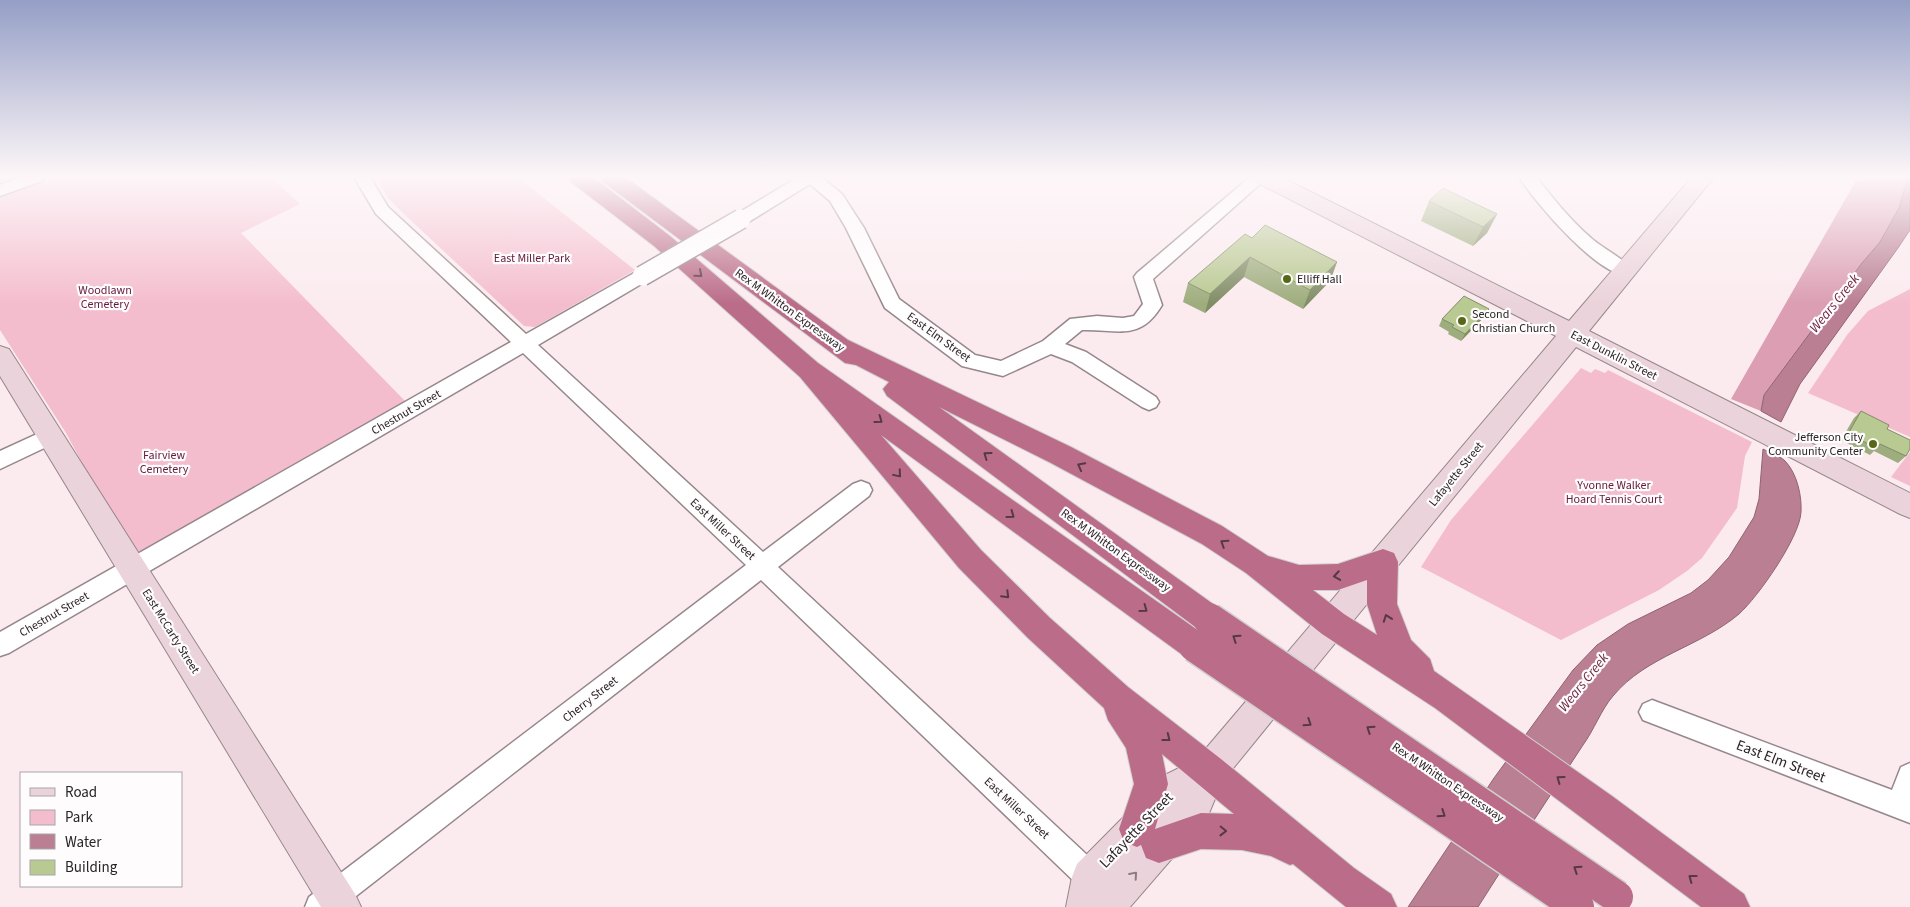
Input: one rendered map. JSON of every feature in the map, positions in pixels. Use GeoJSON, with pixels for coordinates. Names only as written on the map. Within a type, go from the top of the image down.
{"type":"FeatureCollection","features":[{"type":"Feature","properties":{"kind":"highway","name":"Rex M Whitton Expressway"},"geometry":{"type":"LineString","coordinates":[[633,219],[662,242],[809,370],[1202,633],[1625,902]]}},
{"type":"Feature","properties":{"kind":"highway","name":"Rex M Whitton Expressway"},"geometry":{"type":"LineString","coordinates":[[668,219],[839,346],[1202,633],[1578,907]]}},
{"type":"Feature","properties":{"kind":"highway"},"geometry":{"type":"LineString","coordinates":[[839,346],[1061,455],[1212,535],[1257,564],[1333,624],[1447,696],[1731,907]]}},
{"type":"Feature","properties":{"kind":"highway"},"geometry":{"type":"LineString","coordinates":[[809,370],[970,559],[1039,628],[1104,688],[1334,874],[1378,907]]}},
{"type":"Feature","properties":{"kind":"highway"},"geometry":{"type":"LineString","coordinates":[[1257,564],[1299,578],[1338,577],[1383,562],[1382,604],[1398,649],[1447,696]]}},
{"type":"Feature","properties":{"kind":"highway"},"geometry":{"type":"LineString","coordinates":[[1104,688],[1134,728],[1143,747],[1151,784],[1148,837],[1201,831],[1242,832],[1277,839],[1334,874]]}},
{"type":"Feature","properties":{"kind":"main road","name":"East Dunklin Street"},"geometry":{"type":"LineString","coordinates":[[1347,219],[1910,506]]}},
{"type":"Feature","properties":{"kind":"main road","name":"Lafayette Street"},"geometry":{"type":"LineString","coordinates":[[1102,899],[1148,837],[1195,806],[1209,771],[1668,219]]}},
{"type":"Feature","properties":{"kind":"main road","name":"East McCarty Street"},"geometry":{"type":"LineString","coordinates":[[0,355],[132,569],[332,903]]}},
{"type":"Feature","properties":{"kind":"street","name":"East Miller Street"},"geometry":{"type":"LineString","coordinates":[[392,219],[762,566],[1102,899]]}},
{"type":"Feature","properties":{"kind":"street","name":"Chestnut Street"},"geometry":{"type":"LineString","coordinates":[[0,645],[740,219]]}},
{"type":"Feature","properties":{"kind":"street","name":"East Elm Street"},"geometry":{"type":"LineString","coordinates":[[850,219],[892,303],[969,361],[1003,369],[1050,346]]}},
{"type":"Feature","properties":{"kind":"street"},"geometry":{"type":"LineString","coordinates":[[1050,346],[1078,324],[1097,322],[1123,325],[1140,321],[1152,305],[1144,277],[1211,219]]}},
{"type":"Feature","properties":{"kind":"street"},"geometry":{"type":"LineString","coordinates":[[1562,219],[1576,236],[1605,260],[1626,271]]}},
{"type":"Feature","properties":{"kind":"street"},"geometry":{"type":"LineString","coordinates":[[1050,346],[1079,357],[1149,402]]}},
{"type":"Feature","properties":{"kind":"street"},"geometry":{"type":"LineString","coordinates":[[0,461],[50,436]]}},
{"type":"Feature","properties":{"kind":"street","name":"Cherry Street"},"geometry":{"type":"LineString","coordinates":[[332,903],[860,490]]}},
{"type":"Feature","properties":{"kind":"street","name":"East Elm Street"},"geometry":{"type":"LineString","coordinates":[[1652,712],[1904,808]]}},
{"type":"Feature","properties":{"kind":"street"},"geometry":{"type":"LineString","coordinates":[[1904,808],[1910,776]]}},
{"type":"Feature","properties":{"kind":"green space"},"geometry":{"type":"Polygon","coordinates":[[[0,219],[269,219],[241,233],[406,402],[151,550],[139,551],[128,548],[66,433],[0,330],[0,219]]]}},
{"type":"Feature","properties":{"kind":"green space","name":"East Miller Park"},"geometry":{"type":"Polygon","coordinates":[[[410,219],[571,219],[635,270],[535,327],[524,326],[410,219]]]}},
{"type":"Feature","properties":{"kind":"green space"},"geometry":{"type":"Polygon","coordinates":[[[1910,289],[1910,437],[1808,393],[1847,335],[1868,311],[1910,289]]]}},
{"type":"Feature","properties":{"kind":"green space","name":"Yvonne Walker Hoard Tennis Court"},"geometry":{"type":"Polygon","coordinates":[[[1581,368],[1591,373],[1595,369],[1605,373],[1608,370],[1752,442],[1745,456],[1737,508],[1702,558],[1659,590],[1561,640],[1421,567],[1451,520],[1581,368]]]}},
{"type":"Feature","properties":{"kind":"green space"},"geometry":{"type":"Polygon","coordinates":[[[1910,452],[1910,486],[1891,477],[1910,452]]]}},
{"type":"Feature","properties":{"kind":"shaded area"},"geometry":{"type":"Polygon","coordinates":[[[1834,219],[1893,219],[1880,242],[1862,263],[1764,395],[1761,411],[1731,399],[1834,219]]]}},
{"type":"Feature","properties":{"kind":"water","name":"Wears Creek"},"geometry":{"type":"Polygon","coordinates":[[[1893,219],[1910,219],[1910,230],[1800,384],[1781,422],[1761,411],[1764,395],[1862,263],[1880,242],[1893,219]]]}},
{"type":"Feature","properties":{"kind":"water","name":"Wears Creek"},"geometry":{"type":"Polygon","coordinates":[[[1763,449],[1781,458],[1790,467],[1798,486],[1801,512],[1794,536],[1786,551],[1757,594],[1739,614],[1724,625],[1641,671],[1626,682],[1613,696],[1478,907],[1408,907],[1494,778],[1573,670],[1597,645],[1628,624],[1691,593],[1708,580],[1729,557],[1754,517],[1759,499],[1763,449]]]}},
{"type":"Feature","properties":{"kind":"building"},"geometry":{"type":"Polygon","coordinates":[[[1467,219],[1491,219],[1483,227],[1467,219]]]}},
{"type":"Feature","properties":{"kind":"building"},"geometry":{"type":"Polygon","coordinates":[[[1265,225],[1337,262],[1310,290],[1250,257],[1210,294],[1188,283],[1245,234],[1252,238],[1265,225]]]}},
{"type":"Feature","properties":{"kind":"building","name":"Second Christian Church"},"geometry":{"type":"Polygon","coordinates":[[[1464,296],[1489,309],[1465,334],[1452,327],[1454,325],[1442,319],[1464,296]]]}},
{"type":"Feature","properties":{"kind":"building"},"geometry":{"type":"Polygon","coordinates":[[[1861,411],[1889,425],[1887,429],[1910,440],[1910,449],[1906,456],[1880,444],[1877,448],[1848,434],[1861,411]]]}},
{"type":"Feature","properties":{"kind":"place","name":"Elliff Hall"},"geometry":{"type":"Point","coordinates":[1287,279]}},
{"type":"Feature","properties":{"kind":"place","name":"Second Christian Church"},"geometry":{"type":"Point","coordinates":[1462,321]}},
{"type":"Feature","properties":{"kind":"place","name":"Jefferson City Community Center"},"geometry":{"type":"Point","coordinates":[1873,444]}},
{"type":"Feature","properties":{"kind":"park label","name":"Woodlawn Cemetery"},"geometry":{"type":"Point","coordinates":[105,297]}},
{"type":"Feature","properties":{"kind":"park label","name":"Fairview Cemetery"},"geometry":{"type":"Point","coordinates":[164,462]}}]}
